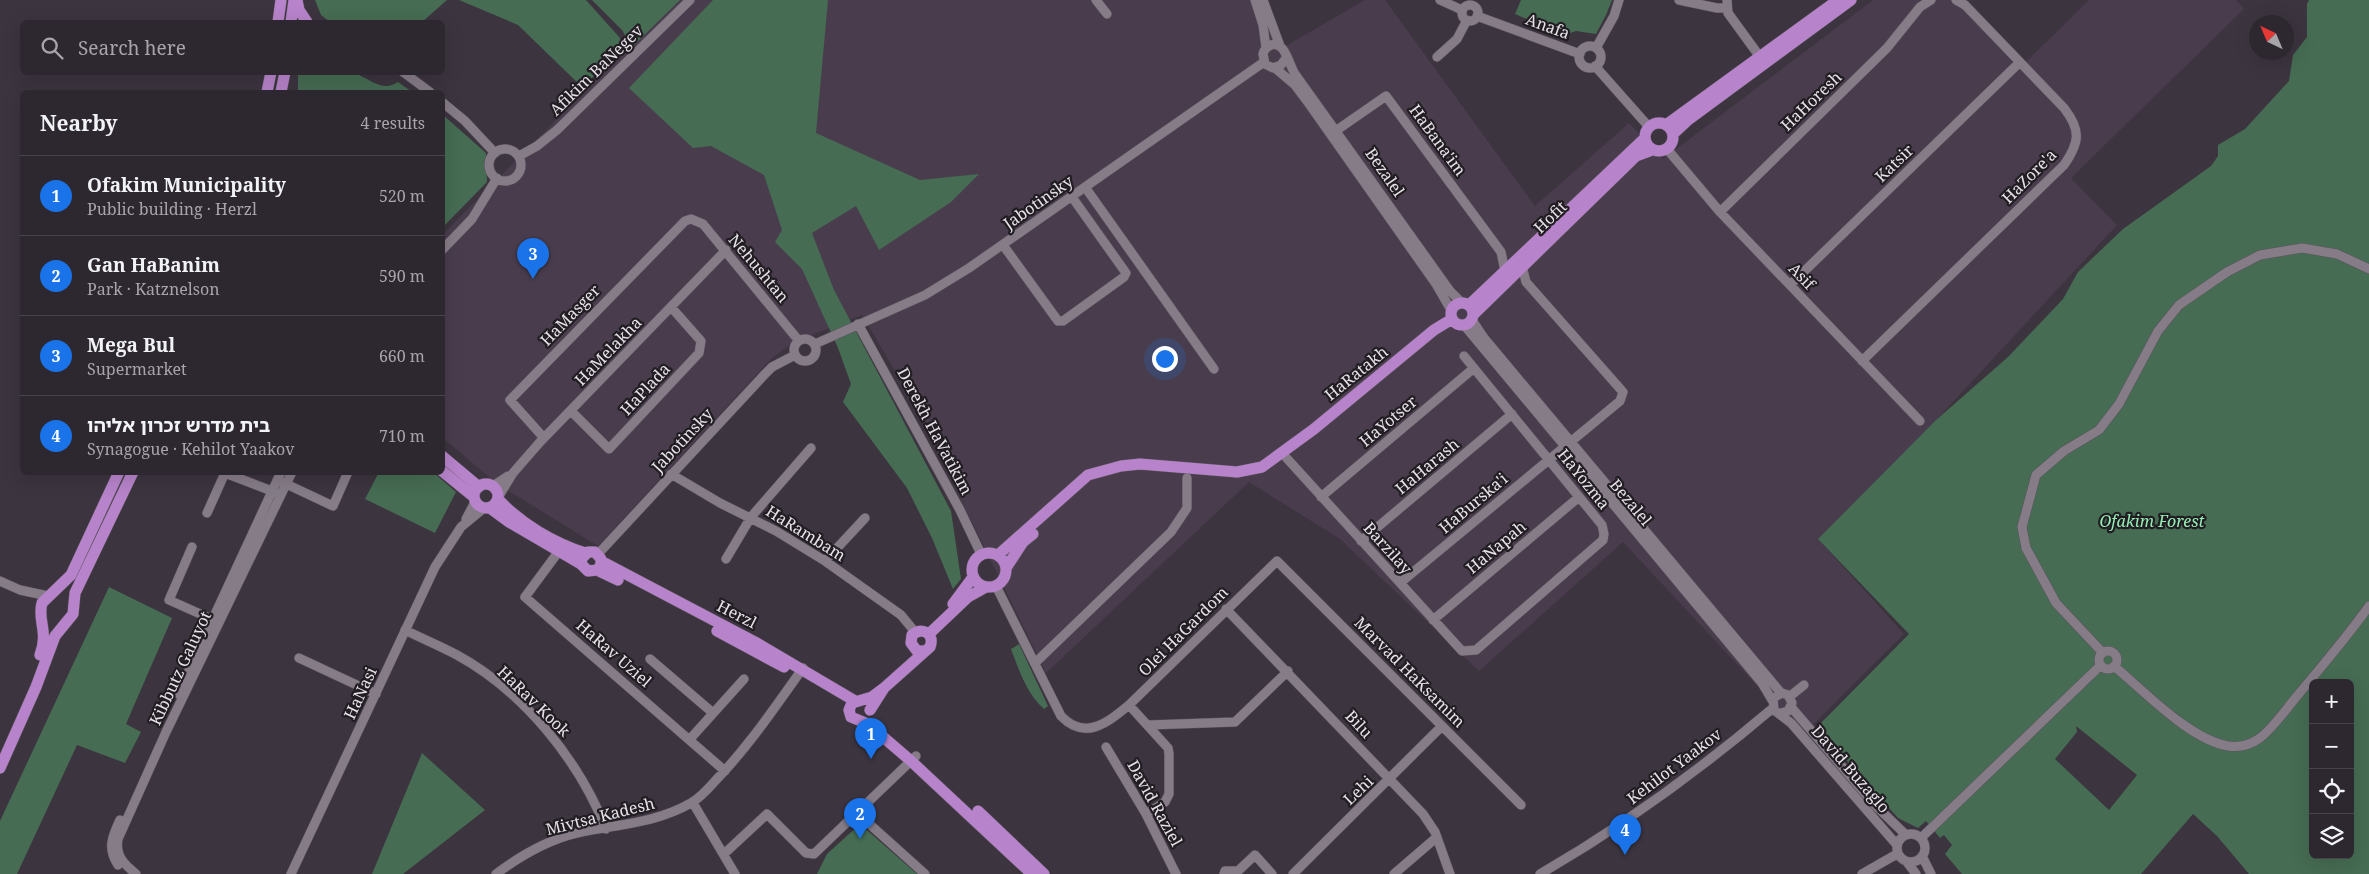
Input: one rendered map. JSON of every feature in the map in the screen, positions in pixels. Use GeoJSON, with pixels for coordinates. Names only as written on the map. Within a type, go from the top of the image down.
{"type":"FeatureCollection","features":[{"type":"Feature","properties":{"kind":"main road"},"geometry":{"type":"LineString","coordinates":[[281,0],[281,20]]}},
{"type":"Feature","properties":{"kind":"main road"},"geometry":{"type":"LineString","coordinates":[[291,20],[295,0]]}},
{"type":"Feature","properties":{"kind":"main road"},"geometry":{"type":"LineString","coordinates":[[295,0],[305,20]]}},
{"type":"Feature","properties":{"kind":"main road"},"geometry":{"type":"LineString","coordinates":[[1669,130],[1760,57],[1838,0]]}},
{"type":"Feature","properties":{"kind":"main road"},"geometry":{"type":"LineString","coordinates":[[1669,130],[1688,120],[1852,0]]}},
{"type":"Feature","properties":{"kind":"main road"},"geometry":{"type":"LineString","coordinates":[[267,90],[270,75]]}},
{"type":"Feature","properties":{"kind":"main road"},"geometry":{"type":"LineString","coordinates":[[281,90],[284,75]]}},
{"type":"Feature","properties":{"kind":"main road"},"geometry":{"type":"LineString","coordinates":[[1657,124],[1669,130],[1672,142],[1667,149],[1660,152],[1652,150],[1647,145],[1647,132],[1657,124]]}},
{"type":"Feature","properties":{"kind":"main road","name":"Hofit"},"geometry":{"type":"LineString","coordinates":[[1468,313],[1647,132]]}},
{"type":"Feature","properties":{"kind":"main road","name":"Hofit"},"geometry":{"type":"LineString","coordinates":[[1522,260],[1636,156],[1652,150]]}},
{"type":"Feature","properties":{"kind":"main road","name":"HaRatakh"},"geometry":{"type":"LineString","coordinates":[[1105,470],[1134,465],[1160,464],[1246,472],[1262,467],[1282,453],[1434,330],[1452,314],[1456,304],[1468,313]]}},
{"type":"Feature","properties":{"kind":"main road"},"geometry":{"type":"LineString","coordinates":[[1452,314],[1458,324],[1468,313]]}},
{"type":"Feature","properties":{"kind":"main road"},"geometry":{"type":"LineString","coordinates":[[445,459],[508,522],[559,551],[583,559]]}},
{"type":"Feature","properties":{"kind":"main road"},"geometry":{"type":"LineString","coordinates":[[998,555],[1081,480],[1088,475],[1105,470]]}},
{"type":"Feature","properties":{"kind":"main road"},"geometry":{"type":"LineString","coordinates":[[1006,568],[1023,542],[1082,486],[1105,470]]}},
{"type":"Feature","properties":{"kind":"main road"},"geometry":{"type":"LineString","coordinates":[[445,473],[583,559]]}},
{"type":"Feature","properties":{"kind":"main road"},"geometry":{"type":"LineString","coordinates":[[0,764],[42,651],[45,636],[42,603],[71,575],[118,475]]}},
{"type":"Feature","properties":{"kind":"main road"},"geometry":{"type":"LineString","coordinates":[[0,768],[36,688],[54,636],[73,614],[72,604],[75,593],[132,475]]}},
{"type":"Feature","properties":{"kind":"main road"},"geometry":{"type":"LineString","coordinates":[[486,500],[493,486]]}},
{"type":"Feature","properties":{"kind":"main road"},"geometry":{"type":"LineString","coordinates":[[583,559],[590,552],[599,562]]}},
{"type":"Feature","properties":{"kind":"main road"},"geometry":{"type":"LineString","coordinates":[[929,634],[968,597],[991,587],[1004,579],[1005,562],[992,552],[981,554],[972,566],[973,577],[976,582],[991,587]]}},
{"type":"Feature","properties":{"kind":"main road","name":"Herzl"},"geometry":{"type":"LineString","coordinates":[[583,559],[588,571],[599,562],[800,672],[861,709],[1032,874]]}},
{"type":"Feature","properties":{"kind":"main road"},"geometry":{"type":"LineString","coordinates":[[940,622],[973,577]]}},
{"type":"Feature","properties":{"kind":"main road"},"geometry":{"type":"LineString","coordinates":[[49,595],[62,594],[72,604]]}},
{"type":"Feature","properties":{"kind":"main road"},"geometry":{"type":"LineString","coordinates":[[42,615],[50,625],[64,624]]}},
{"type":"Feature","properties":{"kind":"main road"},"geometry":{"type":"LineString","coordinates":[[861,709],[884,688],[918,650],[929,649],[932,643],[929,634],[921,630],[915,632],[910,641],[918,650]]}},
{"type":"Feature","properties":{"kind":"main road","name":"Herzl"},"geometry":{"type":"LineString","coordinates":[[913,758],[1029,857],[1044,874]]}},
{"type":"Feature","properties":{"kind":"street","name":"Afikim BaNegev"},"geometry":{"type":"LineString","coordinates":[[519,156],[537,146],[557,130],[690,0]]}},
{"type":"Feature","properties":{"kind":"street"},"geometry":{"type":"LineString","coordinates":[[1096,0],[1108,14]]}},
{"type":"Feature","properties":{"kind":"street"},"geometry":{"type":"LineString","coordinates":[[1255,0],[1263,25],[1266,48],[1263,54],[1264,62],[1275,68],[1283,64],[1286,58],[1285,50],[1280,46],[1263,0]]}},
{"type":"Feature","properties":{"kind":"street"},"geometry":{"type":"LineString","coordinates":[[1440,0],[1462,10]]}},
{"type":"Feature","properties":{"kind":"street"},"geometry":{"type":"LineString","coordinates":[[1596,48],[1614,16],[1619,0]]}},
{"type":"Feature","properties":{"kind":"street"},"geometry":{"type":"LineString","coordinates":[[1679,0],[1717,8],[1727,4],[1760,57]]}},
{"type":"Feature","properties":{"kind":"street","name":"HaHoresh"},"geometry":{"type":"LineString","coordinates":[[1720,212],[1887,48],[1920,7],[1931,0]]}},
{"type":"Feature","properties":{"kind":"street","name":"HaZore'a"},"geometry":{"type":"LineString","coordinates":[[1862,361],[2064,165],[2070,156],[2076,138],[2074,122],[1965,5],[1956,0]]}},
{"type":"Feature","properties":{"kind":"street"},"geometry":{"type":"LineString","coordinates":[[1473,2],[1477,9],[1477,16],[1474,20],[1467,20],[1462,15],[1462,10],[1473,2]]}},
{"type":"Feature","properties":{"kind":"street","name":"Anafa"},"geometry":{"type":"LineString","coordinates":[[1477,16],[1580,54]]}},
{"type":"Feature","properties":{"kind":"street"},"geometry":{"type":"LineString","coordinates":[[1437,57],[1457,39],[1467,20]]}},
{"type":"Feature","properties":{"kind":"street"},"geometry":{"type":"LineString","coordinates":[[1266,48],[1272,45],[1280,46]]}},
{"type":"Feature","properties":{"kind":"street"},"geometry":{"type":"LineString","coordinates":[[1586,47],[1596,48],[1601,58],[1595,66],[1588,67],[1582,64],[1580,54],[1586,47]]}},
{"type":"Feature","properties":{"kind":"street","name":"Bezalel"},"geometry":{"type":"LineString","coordinates":[[1286,58],[1295,74],[1337,130],[1450,291],[1568,444],[1762,683],[1775,707]]}},
{"type":"Feature","properties":{"kind":"street","name":"Jabotinsky"},"geometry":{"type":"LineString","coordinates":[[815,344],[925,295],[1003,245],[1264,62]]}},
{"type":"Feature","properties":{"kind":"street","name":"Katsir"},"geometry":{"type":"LineString","coordinates":[[1790,285],[2020,62]]}},
{"type":"Feature","properties":{"kind":"street"},"geometry":{"type":"LineString","coordinates":[[1595,66],[1647,132]]}},
{"type":"Feature","properties":{"kind":"street","name":"Bezalel"},"geometry":{"type":"LineString","coordinates":[[1275,68],[1295,85],[1440,289],[1452,314]]}},
{"type":"Feature","properties":{"kind":"street"},"geometry":{"type":"LineString","coordinates":[[407,75],[427,90]]}},
{"type":"Feature","properties":{"kind":"street","name":"HaBana'im"},"geometry":{"type":"LineString","coordinates":[[1337,130],[1386,96],[1501,252],[1508,274]]}},
{"type":"Feature","properties":{"kind":"street"},"geometry":{"type":"LineString","coordinates":[[445,104],[465,121],[494,153]]}},
{"type":"Feature","properties":{"kind":"street"},"geometry":{"type":"LineString","coordinates":[[506,149],[512,150],[519,156],[521,165],[516,176],[508,180],[497,178],[490,167],[490,161],[494,153],[506,149]]}},
{"type":"Feature","properties":{"kind":"street","name":"Asif"},"geometry":{"type":"LineString","coordinates":[[1667,149],[1720,212],[1920,421]]}},
{"type":"Feature","properties":{"kind":"street"},"geometry":{"type":"LineString","coordinates":[[445,247],[472,219],[497,178]]}},
{"type":"Feature","properties":{"kind":"street"},"geometry":{"type":"LineString","coordinates":[[1085,187],[1214,369]]}},
{"type":"Feature","properties":{"kind":"street"},"geometry":{"type":"LineString","coordinates":[[1003,245],[1058,321],[1063,321],[1124,277],[1126,273],[1072,196]]}},
{"type":"Feature","properties":{"kind":"street","name":"Nehushtan"},"geometry":{"type":"LineString","coordinates":[[691,219],[703,224],[799,341]]}},
{"type":"Feature","properties":{"kind":"street","name":"HaMasger"},"geometry":{"type":"LineString","coordinates":[[544,438],[510,400],[677,226],[691,219]]}},
{"type":"Feature","properties":{"kind":"street"},"geometry":{"type":"LineString","coordinates":[[2103,653],[2056,603],[2026,548],[2022,527],[2036,474],[2064,451],[2099,430],[2119,404],[2158,330],[2178,305],[2228,272],[2260,255],[2302,248],[2336,254],[2369,270]]}},
{"type":"Feature","properties":{"kind":"street","name":"HaMelakha"},"geometry":{"type":"LineString","coordinates":[[486,500],[726,250]]}},
{"type":"Feature","properties":{"kind":"street"},"geometry":{"type":"LineString","coordinates":[[1501,252],[1522,260],[1526,282]]}},
{"type":"Feature","properties":{"kind":"street"},"geometry":{"type":"LineString","coordinates":[[1508,274],[1526,282],[1623,392],[1620,401],[1568,444]]}},
{"type":"Feature","properties":{"kind":"street","name":"HaPlada"},"geometry":{"type":"LineString","coordinates":[[571,411],[609,449],[699,353],[701,340],[671,307]]}},
{"type":"Feature","properties":{"kind":"street","name":"Derekh HaVatikim"},"geometry":{"type":"LineString","coordinates":[[858,324],[956,502],[981,554]]}},
{"type":"Feature","properties":{"kind":"street"},"geometry":{"type":"LineString","coordinates":[[808,339],[815,344],[817,351],[811,360],[804,361],[795,355],[794,348],[799,341],[808,339]]}},
{"type":"Feature","properties":{"kind":"street","name":"Jabotinsky"},"geometry":{"type":"LineString","coordinates":[[599,562],[671,474],[764,374],[778,363],[795,355]]}},
{"type":"Feature","properties":{"kind":"street","name":"HaYozma"},"geometry":{"type":"LineString","coordinates":[[1464,356],[1602,525],[1604,534],[1603,540],[1476,650]]}},
{"type":"Feature","properties":{"kind":"street","name":"HaYotser"},"geometry":{"type":"LineString","coordinates":[[1321,497],[1474,368]]}},
{"type":"Feature","properties":{"kind":"street","name":"HaHarash"},"geometry":{"type":"LineString","coordinates":[[1361,541],[1512,414]]}},
{"type":"Feature","properties":{"kind":"street","name":"Bezalel"},"geometry":{"type":"LineString","coordinates":[[1568,444],[1787,699]]}},
{"type":"Feature","properties":{"kind":"street","name":"HaBurska'i"},"geometry":{"type":"LineString","coordinates":[[1400,583],[1568,444]]}},
{"type":"Feature","properties":{"kind":"street"},"geometry":{"type":"LineString","coordinates":[[726,559],[751,517],[811,448]]}},
{"type":"Feature","properties":{"kind":"street","name":"Barzilay"},"geometry":{"type":"LineString","coordinates":[[1282,453],[1462,651],[1476,650]]}},
{"type":"Feature","properties":{"kind":"street","name":"HaMelakha"},"geometry":{"type":"LineString","coordinates":[[493,486],[513,473]]}},
{"type":"Feature","properties":{"kind":"street","name":"HaRambam"},"geometry":{"type":"LineString","coordinates":[[671,474],[720,503],[751,517],[825,561],[901,615],[915,632]]}},
{"type":"Feature","properties":{"kind":"street"},"geometry":{"type":"LineString","coordinates":[[207,514],[223,475]]}},
{"type":"Feature","properties":{"kind":"street"},"geometry":{"type":"LineString","coordinates":[[229,475],[276,493]]}},
{"type":"Feature","properties":{"kind":"street"},"geometry":{"type":"LineString","coordinates":[[282,479],[333,506],[347,475]]}},
{"type":"Feature","properties":{"kind":"street"},"geometry":{"type":"LineString","coordinates":[[991,587],[1035,663],[1171,532],[1188,508],[1187,478]]}},
{"type":"Feature","properties":{"kind":"street","name":"Kibbutz Galuyot"},"geometry":{"type":"LineString","coordinates":[[128,874],[119,866],[112,853],[110,844],[113,836],[282,479]]}},
{"type":"Feature","properties":{"kind":"street","name":"HaNapah"},"geometry":{"type":"LineString","coordinates":[[1433,620],[1579,497]]}},
{"type":"Feature","properties":{"kind":"street","name":"HaNasi"},"geometry":{"type":"LineString","coordinates":[[291,874],[435,567],[461,528],[486,500]]}},
{"type":"Feature","properties":{"kind":"street"},"geometry":{"type":"LineString","coordinates":[[825,561],[865,518]]}},
{"type":"Feature","properties":{"kind":"street"},"geometry":{"type":"LineString","coordinates":[[192,547],[169,600],[216,621]]}},
{"type":"Feature","properties":{"kind":"street","name":"HaRav Uziel"},"geometry":{"type":"LineString","coordinates":[[559,551],[525,597],[725,771]]}},
{"type":"Feature","properties":{"kind":"street","name":"Olei HaGardom"},"geometry":{"type":"LineString","coordinates":[[1035,663],[1061,716],[1068,723],[1092,728],[1109,722],[1129,705],[1277,561]]}},
{"type":"Feature","properties":{"kind":"street","name":"Marvad HaKsamim"},"geometry":{"type":"LineString","coordinates":[[1277,561],[1521,805]]}},
{"type":"Feature","properties":{"kind":"street"},"geometry":{"type":"LineString","coordinates":[[0,581],[20,590],[32,599],[42,615]]}},
{"type":"Feature","properties":{"kind":"street"},"geometry":{"type":"LineString","coordinates":[[20,590],[49,595]]}},
{"type":"Feature","properties":{"kind":"street"},"geometry":{"type":"LineString","coordinates":[[2114,666],[2193,731],[2227,746],[2242,747],[2260,737],[2280,716],[2352,630],[2369,606]]}},
{"type":"Feature","properties":{"kind":"street","name":"Bilu"},"geometry":{"type":"LineString","coordinates":[[1226,609],[1288,671],[1423,814],[1437,837],[1450,874]]}},
{"type":"Feature","properties":{"kind":"street","name":"Kibbutz Galuyot"},"geometry":{"type":"LineString","coordinates":[[136,874],[122,862],[119,856],[118,839],[216,621]]}},
{"type":"Feature","properties":{"kind":"street","name":"HaRav Kook"},"geometry":{"type":"LineString","coordinates":[[405,630],[474,666],[493,680],[538,722],[586,783],[606,829]]}},
{"type":"Feature","properties":{"kind":"street"},"geometry":{"type":"LineString","coordinates":[[2101,665],[2106,668],[2114,666],[2117,661],[2116,656],[2111,651],[2103,653]]}},
{"type":"Feature","properties":{"kind":"street"},"geometry":{"type":"LineString","coordinates":[[2101,665],[2100,660],[2103,653]]}},
{"type":"Feature","properties":{"kind":"street"},"geometry":{"type":"LineString","coordinates":[[298,658],[376,694]]}},
{"type":"Feature","properties":{"kind":"street"},"geometry":{"type":"LineString","coordinates":[[650,659],[714,714]]}},
{"type":"Feature","properties":{"kind":"street"},"geometry":{"type":"LineString","coordinates":[[1921,838],[2101,665]]}},
{"type":"Feature","properties":{"kind":"street"},"geometry":{"type":"LineString","coordinates":[[1148,725],[1236,722],[1288,671]]}},
{"type":"Feature","properties":{"kind":"street","name":"Mivtsa Kadesh"},"geometry":{"type":"LineString","coordinates":[[496,874],[512,862],[543,845],[576,833],[634,824],[662,816],[693,803],[725,771],[769,716],[800,672]]}},
{"type":"Feature","properties":{"kind":"street"},"geometry":{"type":"LineString","coordinates":[[690,739],[744,679]]}},
{"type":"Feature","properties":{"kind":"street"},"geometry":{"type":"LineString","coordinates":[[1775,707],[1804,685]]}},
{"type":"Feature","properties":{"kind":"street"},"geometry":{"type":"LineString","coordinates":[[1775,707],[1788,711],[1787,699]]}},
{"type":"Feature","properties":{"kind":"street","name":"David Buzaglo"},"geometry":{"type":"LineString","coordinates":[[1787,699],[1869,798],[1906,835]]}},
{"type":"Feature","properties":{"kind":"street"},"geometry":{"type":"LineString","coordinates":[[1129,705],[1168,748],[1169,794],[1164,802],[1146,814]]}},
{"type":"Feature","properties":{"kind":"street","name":"David Buzaglo"},"geometry":{"type":"LineString","coordinates":[[1775,707],[1897,850]]}},
{"type":"Feature","properties":{"kind":"street","name":"Kehilot Yaakov"},"geometry":{"type":"LineString","coordinates":[[1540,874],[1586,847],[1679,784],[1775,707]]}},
{"type":"Feature","properties":{"kind":"street","name":"Lehi"},"geometry":{"type":"LineString","coordinates":[[1293,874],[1391,779],[1442,726]]}},
{"type":"Feature","properties":{"kind":"street","name":"David Raziel"},"geometry":{"type":"LineString","coordinates":[[1106,748],[1146,814],[1176,874]]}},
{"type":"Feature","properties":{"kind":"street"},"geometry":{"type":"LineString","coordinates":[[725,853],[767,814],[806,853],[814,854],[913,758]]}},
{"type":"Feature","properties":{"kind":"street"},"geometry":{"type":"LineString","coordinates":[[693,803],[736,874]]}},
{"type":"Feature","properties":{"kind":"street"},"geometry":{"type":"LineString","coordinates":[[856,812],[925,874]]}},
{"type":"Feature","properties":{"kind":"street"},"geometry":{"type":"LineString","coordinates":[[1862,874],[1897,850],[1901,838],[1906,835],[1915,835],[1921,838],[1925,847],[1922,856],[1916,862],[1907,862]]}},
{"type":"Feature","properties":{"kind":"street"},"geometry":{"type":"LineString","coordinates":[[1394,874],[1437,837]]}},
{"type":"Feature","properties":{"kind":"street"},"geometry":{"type":"LineString","coordinates":[[1897,850],[1916,874]]}},
{"type":"Feature","properties":{"kind":"street"},"geometry":{"type":"LineString","coordinates":[[1224,874],[1224,871],[1238,871],[1255,855],[1272,874]]}},
{"type":"Feature","properties":{"kind":"street"},"geometry":{"type":"LineString","coordinates":[[1922,856],[1931,874]]}},
{"type":"Feature","properties":{"kind":"shaded area"},"geometry":{"type":"Polygon","coordinates":[[[675,0],[1250,0],[1284,47],[1365,0],[1385,0],[1535,206],[1629,123],[1663,159],[1873,0],[1963,0],[2025,63],[2089,0],[2236,0],[2244,9],[2071,178],[2117,225],[1936,420],[1818,539],[1904,634],[1803,735],[1623,542],[1479,671],[1340,539],[1249,482],[1046,673],[911,398],[862,315],[794,342],[771,359],[598,546],[496,483],[445,440],[445,232],[675,0]]]}},
{"type":"Feature","properties":{"kind":"green space"},"geometry":{"type":"Polygon","coordinates":[[[315,0],[447,0],[424,20],[327,20],[321,15],[315,0]]]}},
{"type":"Feature","properties":{"kind":"green space"},"geometry":{"type":"Polygon","coordinates":[[[459,0],[586,0],[620,38],[620,47],[583,88],[518,25],[459,0]]]}},
{"type":"Feature","properties":{"kind":"green space"},"geometry":{"type":"Polygon","coordinates":[[[592,0],[680,0],[632,47],[622,30],[592,0]]]}},
{"type":"Feature","properties":{"kind":"green space"},"geometry":{"type":"Polygon","coordinates":[[[713,0],[828,0],[816,133],[920,180],[979,174],[951,202],[879,250],[856,206],[812,233],[834,290],[951,511],[961,579],[953,589],[932,538],[907,488],[843,402],[851,384],[838,348],[802,269],[775,242],[782,230],[764,175],[711,146],[693,148],[629,88],[713,0]]]}},
{"type":"Feature","properties":{"kind":"green space"},"geometry":{"type":"Polygon","coordinates":[[[1521,0],[1612,0],[1596,34],[1576,31],[1564,35],[1515,14],[1521,0]]]}},
{"type":"Feature","properties":{"kind":"green space","name":"Ofakim Forest"},"geometry":{"type":"Polygon","coordinates":[[[2309,0],[2369,0],[2369,874],[2249,874],[2217,836],[2193,814],[2141,874],[1962,874],[1945,854],[1952,845],[1944,835],[1940,838],[1926,821],[1918,828],[1898,818],[1817,727],[1909,634],[1818,539],[1936,420],[2008,357],[2063,299],[2078,272],[2123,229],[2211,166],[2218,156],[2218,145],[2245,129],[2289,81],[2294,54],[2307,37],[2307,4],[2309,0]],[[2076,726],[2077,732],[2055,759],[2109,810],[2137,775],[2076,726]]]}},
{"type":"Feature","properties":{"kind":"green space"},"geometry":{"type":"Polygon","coordinates":[[[298,75],[358,75],[379,85],[385,86],[398,82],[409,90],[298,90],[298,75]]]}},
{"type":"Feature","properties":{"kind":"green space"},"geometry":{"type":"Polygon","coordinates":[[[445,117],[486,153],[487,182],[445,225],[445,117]]]}},
{"type":"Feature","properties":{"kind":"green space"},"geometry":{"type":"Polygon","coordinates":[[[377,475],[436,475],[456,492],[435,533],[365,499],[377,475]]]}},
{"type":"Feature","properties":{"kind":"green space"},"geometry":{"type":"Polygon","coordinates":[[[109,587],[172,618],[126,724],[141,732],[125,763],[77,745],[17,874],[0,874],[0,821],[109,587]]]}},
{"type":"Feature","properties":{"kind":"green space"},"geometry":{"type":"Polygon","coordinates":[[[1019,644],[1048,706],[1044,709],[1032,696],[1017,665],[1011,649],[1019,644]]]}},
{"type":"Feature","properties":{"kind":"green space"},"geometry":{"type":"Polygon","coordinates":[[[422,753],[485,810],[403,874],[372,874],[422,753]]]}},
{"type":"Feature","properties":{"kind":"green space"},"geometry":{"type":"Polygon","coordinates":[[[860,824],[917,874],[817,874],[827,854],[860,824]]]}},
{"type":"Feature","properties":{"kind":"place","name":"Mega Bul"},"geometry":{"type":"Point","coordinates":[533,279]}},
{"type":"Feature","properties":{"kind":"place","name":"Ofakim Municipality"},"geometry":{"type":"Point","coordinates":[871,759]}},
{"type":"Feature","properties":{"kind":"place","name":"Gan HaBanim"},"geometry":{"type":"Point","coordinates":[860,839]}},
{"type":"Feature","properties":{"kind":"place","name":"בית מדרש זכרון אליהו"},"geometry":{"type":"Point","coordinates":[1625,855]}}]}
